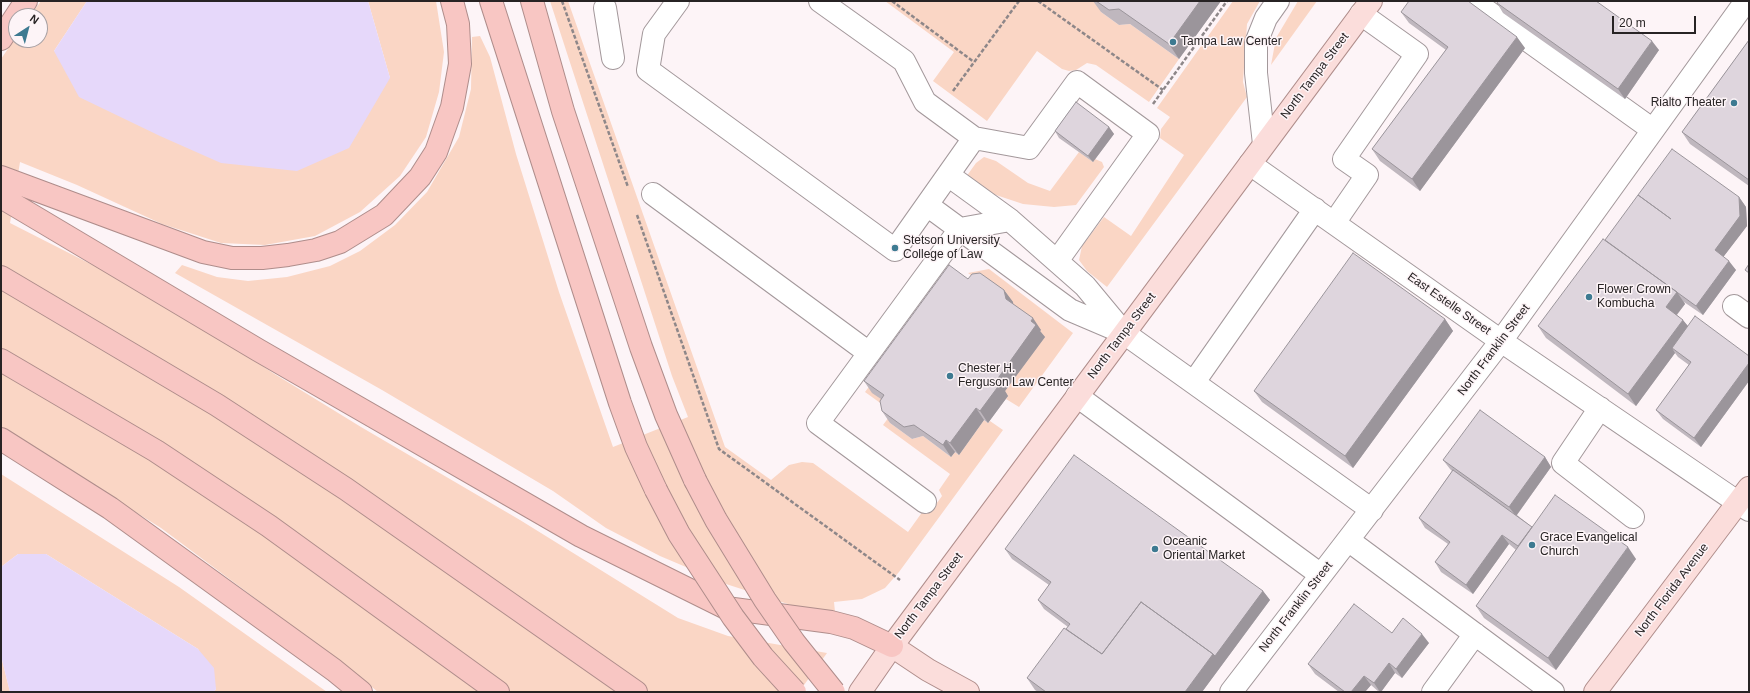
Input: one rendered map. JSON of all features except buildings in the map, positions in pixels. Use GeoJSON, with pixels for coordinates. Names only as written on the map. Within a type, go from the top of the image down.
{"type":"FeatureCollection","features":[{"type":"Feature","properties":{"kind":"highway"},"geometry":{"type":"LineString","coordinates":[[1,39],[26,1]]}},
{"type":"Feature","properties":{"kind":"highway"},"geometry":{"type":"LineString","coordinates":[[9,180],[203,252],[232,258],[288,256],[316,250],[340,242],[384,215],[420,177],[436,152],[452,107],[460,64],[458,24],[452,1]]}},
{"type":"Feature","properties":{"kind":"highway"},"geometry":{"type":"LineString","coordinates":[[491,1],[620,403],[636,447],[679,534],[733,617],[764,657],[795,692]]}},
{"type":"Feature","properties":{"kind":"highway"},"geometry":{"type":"LineString","coordinates":[[532,1],[563,111],[641,347],[666,415],[695,480],[719,526],[765,600],[794,642],[834,692]]}},
{"type":"Feature","properties":{"kind":"highway"},"geometry":{"type":"LineString","coordinates":[[7,201],[258,350],[588,539],[726,608],[830,622],[854,628],[892,646]]}},
{"type":"Feature","properties":{"kind":"highway"},"geometry":{"type":"LineString","coordinates":[[1,277],[217,405],[346,489],[636,692]]}},
{"type":"Feature","properties":{"kind":"highway"},"geometry":{"type":"LineString","coordinates":[[1,360],[156,451],[269,526],[498,692]]}},
{"type":"Feature","properties":{"kind":"highway"},"geometry":{"type":"LineString","coordinates":[[1,439],[110,508],[328,665],[361,692]]}},
{"type":"Feature","properties":{"kind":"main road","name":"North Tampa Street"},"geometry":{"type":"LineString","coordinates":[[860,692],[892,646],[1366,7]]}},
{"type":"Feature","properties":{"kind":"main road","name":"North Florida Avenue"},"geometry":{"type":"LineString","coordinates":[[1595,692],[1746,500]]}},
{"type":"Feature","properties":{"kind":"main road"},"geometry":{"type":"LineString","coordinates":[[892,646],[928,670],[968,692]]}},
{"type":"Feature","properties":{"kind":"street"},"geometry":{"type":"LineString","coordinates":[[678,1],[654,34],[648,70],[895,250],[974,138]]}},
{"type":"Feature","properties":{"kind":"street"},"geometry":{"type":"LineString","coordinates":[[820,1],[904,61],[925,102],[974,138],[1029,148],[1077,82],[1148,134],[1057,261]]}},
{"type":"Feature","properties":{"kind":"street"},"geometry":{"type":"LineString","coordinates":[[1264,144],[1256,73],[1256,43],[1266,18],[1278,1]]}},
{"type":"Feature","properties":{"kind":"street"},"geometry":{"type":"LineString","coordinates":[[1473,1],[1653,130]]}},
{"type":"Feature","properties":{"kind":"street","name":"North Franklin Street"},"geometry":{"type":"LineString","coordinates":[[1231,692],[1502,341],[1746,1]]}},
{"type":"Feature","properties":{"kind":"street"},"geometry":{"type":"LineString","coordinates":[[607,3],[613,58]]}},
{"type":"Feature","properties":{"kind":"street"},"geometry":{"type":"LineString","coordinates":[[1334,223],[1367,175],[1344,159],[1417,54],[1366,7]]}},
{"type":"Feature","properties":{"kind":"street","name":"East Estelle Street"},"geometry":{"type":"LineString","coordinates":[[1250,164],[1600,408],[1746,500]]}},
{"type":"Feature","properties":{"kind":"street"},"geometry":{"type":"LineString","coordinates":[[948,175],[1010,220],[1085,286],[1124,333]]}},
{"type":"Feature","properties":{"kind":"street"},"geometry":{"type":"LineString","coordinates":[[652,194],[869,353]]}},
{"type":"Feature","properties":{"kind":"street"},"geometry":{"type":"LineString","coordinates":[[927,205],[1070,310],[1124,333],[1372,510]]}},
{"type":"Feature","properties":{"kind":"street"},"geometry":{"type":"LineString","coordinates":[[1194,382],[1315,209]]}},
{"type":"Feature","properties":{"kind":"street"},"geometry":{"type":"LineString","coordinates":[[925,502],[818,423],[960,229],[1010,220]]}},
{"type":"Feature","properties":{"kind":"street"},"geometry":{"type":"LineString","coordinates":[[1077,396],[1321,575]]}},
{"type":"Feature","properties":{"kind":"street"},"geometry":{"type":"LineString","coordinates":[[1600,408],[1564,463],[1632,518]]}},
{"type":"Feature","properties":{"kind":"street"},"geometry":{"type":"LineString","coordinates":[[1348,540],[1475,634],[1527,684],[1553,692]]}},
{"type":"Feature","properties":{"kind":"street"},"geometry":{"type":"LineString","coordinates":[[1433,692],[1475,634]]}},
{"type":"Feature","properties":{"kind":"path"},"geometry":{"type":"LineString","coordinates":[[562,1],[630,194]]}},
{"type":"Feature","properties":{"kind":"path"},"geometry":{"type":"LineString","coordinates":[[892,1],[974,62]]}},
{"type":"Feature","properties":{"kind":"path"},"geometry":{"type":"LineString","coordinates":[[951,95],[1019,1]]}},
{"type":"Feature","properties":{"kind":"path"},"geometry":{"type":"LineString","coordinates":[[1038,1],[1163,90]]}},
{"type":"Feature","properties":{"kind":"path"},"geometry":{"type":"LineString","coordinates":[[1153,104],[1227,1]]}},
{"type":"Feature","properties":{"kind":"path"},"geometry":{"type":"LineString","coordinates":[[635,209],[719,449],[900,580]]}},
{"type":"Feature","properties":{"kind":"shaded area"},"geometry":{"type":"Polygon","coordinates":[[[41,1],[87,1],[54,51],[390,78],[368,1],[436,1],[444,52],[439,92],[426,137],[400,176],[360,212],[315,236],[265,245],[221,243],[162,224],[77,185],[20,162],[10,223],[124,281],[204,327],[273,373],[361,427],[520,520],[678,618],[728,636],[827,653],[799,692],[378,692],[350,669],[161,528],[1,428],[1,59],[8,48],[48,48],[48,8],[36,8],[41,1]]]}},
{"type":"Feature","properties":{"kind":"shaded area"},"geometry":{"type":"Polygon","coordinates":[[[87,1],[368,1],[390,78],[349,148],[297,171],[221,163],[160,136],[79,97],[54,51],[87,1]]]}},
{"type":"Feature","properties":{"kind":"shaded area"},"geometry":{"type":"Polygon","coordinates":[[[550,1],[568,1],[725,447],[771,480],[789,465],[802,462],[813,463],[908,532],[923,511],[931,511],[942,496],[939,490],[950,474],[883,425],[889,417],[890,423],[912,439],[923,436],[951,457],[955,452],[959,455],[984,420],[988,423],[990,421],[1003,430],[899,572],[885,588],[862,599],[834,602],[835,612],[816,610],[794,606],[726,584],[660,556],[606,528],[553,491],[382,390],[175,273],[182,265],[217,277],[248,281],[287,277],[330,266],[360,251],[395,225],[427,192],[459,137],[471,89],[472,37],[480,36],[490,57],[516,154],[559,292],[613,447],[688,417],[672,376],[550,1]]]}},
{"type":"Feature","properties":{"kind":"shaded area"},"geometry":{"type":"Polygon","coordinates":[[[885,1],[1098,1],[1101,12],[1119,25],[1130,24],[1179,59],[1149,102],[1096,65],[1087,63],[1076,70],[1069,71],[1062,69],[1037,51],[987,121],[933,81],[954,52],[885,1]]]}},
{"type":"Feature","properties":{"kind":"shaded area"},"geometry":{"type":"Polygon","coordinates":[[[1233,1],[1260,1],[1247,24],[1243,82],[1247,97],[1107,287],[1087,271],[1079,260],[1082,246],[1104,217],[1131,236],[1184,155],[1160,138],[1161,129],[1170,117],[1157,108],[1233,1]]]}},
{"type":"Feature","properties":{"kind":"shaded area"},"geometry":{"type":"Polygon","coordinates":[[[1298,1],[1317,1],[1271,65],[1276,38],[1298,1]]]}},
{"type":"Feature","properties":{"kind":"shaded area"},"geometry":{"type":"Polygon","coordinates":[[[1079,152],[1093,162],[1095,159],[1102,162],[1104,167],[1076,205],[1054,207],[1023,204],[990,193],[966,177],[976,163],[984,157],[996,161],[1028,183],[1050,191],[1079,152]]]}},
{"type":"Feature","properties":{"kind":"shaded area"},"geometry":{"type":"Polygon","coordinates":[[[989,269],[1073,333],[1019,407],[1006,399],[1008,396],[1004,392],[980,282],[968,273],[989,269]]]}},
{"type":"Feature","properties":{"kind":"shaded area"},"geometry":{"type":"Polygon","coordinates":[[[892,356],[892,407],[890,410],[865,392],[892,356]]]}},
{"type":"Feature","properties":{"kind":"shaded area"},"geometry":{"type":"Polygon","coordinates":[[[1,474],[179,587],[327,692],[214,692],[216,689],[198,649],[46,554],[18,554],[1,567],[1,474]]]}},
{"type":"Feature","properties":{"kind":"shaded area"},"geometry":{"type":"Polygon","coordinates":[[[18,554],[46,554],[198,649],[214,668],[216,689],[214,692],[10,692],[1,656],[1,567],[18,554]]]}},
{"type":"Feature","properties":{"kind":"shaded area"},"geometry":{"type":"Polygon","coordinates":[[[1,656],[10,692],[1,692],[1,656]]]}},
{"type":"Feature","properties":{"kind":"place","name":"Tampa Law Center"},"geometry":{"type":"Point","coordinates":[1173,42]}},
{"type":"Feature","properties":{"kind":"place","name":"Rialto Theater"},"geometry":{"type":"Point","coordinates":[1734,103]}},
{"type":"Feature","properties":{"kind":"place","name":"Stetson University College of Law"},"geometry":{"type":"Point","coordinates":[895,248]}},
{"type":"Feature","properties":{"kind":"place","name":"Flower Crown Kombucha"},"geometry":{"type":"Point","coordinates":[1589,297]}},
{"type":"Feature","properties":{"kind":"place","name":"Chester H. Ferguson Law Center"},"geometry":{"type":"Point","coordinates":[950,376]}},
{"type":"Feature","properties":{"kind":"place","name":"Grace Evangelical Church"},"geometry":{"type":"Point","coordinates":[1532,545]}},
{"type":"Feature","properties":{"kind":"place","name":"Oceanic Oriental Market"},"geometry":{"type":"Point","coordinates":[1155,549]}}]}
